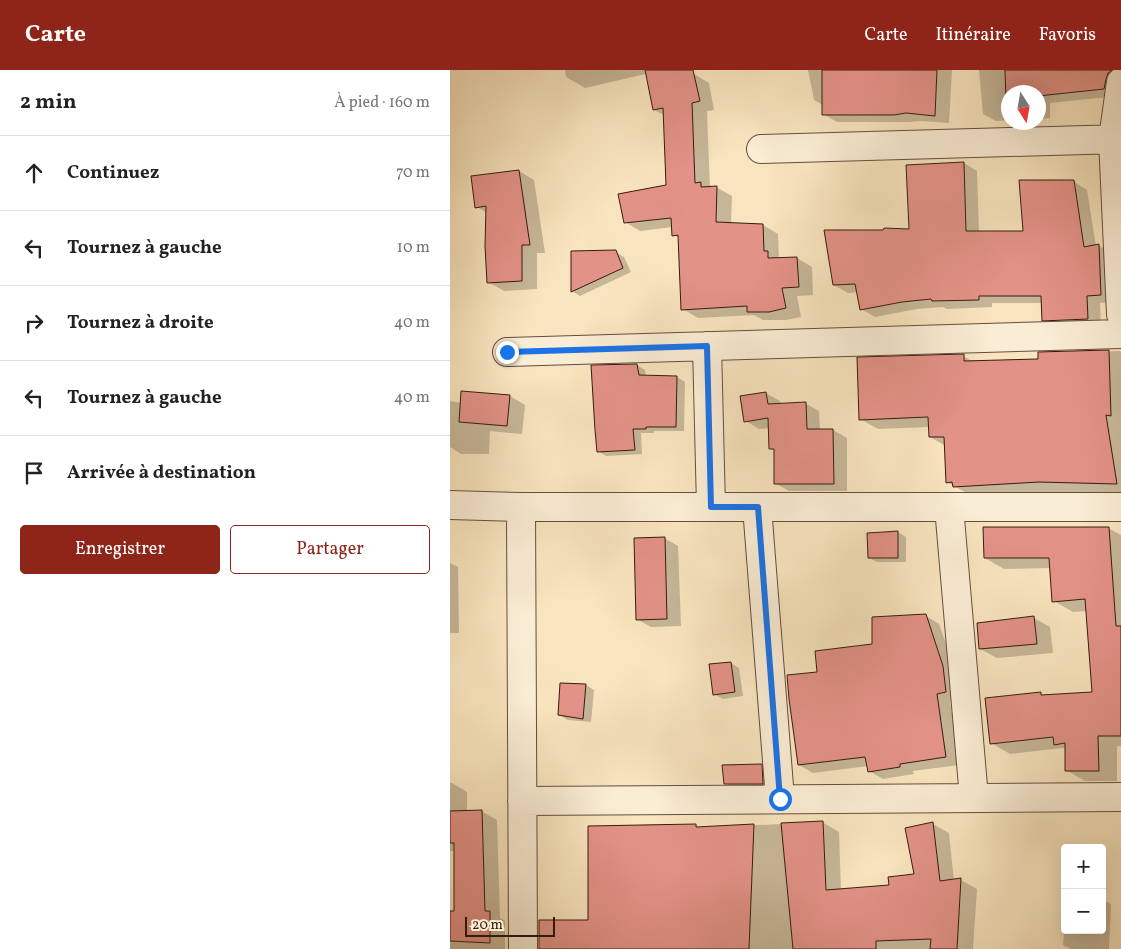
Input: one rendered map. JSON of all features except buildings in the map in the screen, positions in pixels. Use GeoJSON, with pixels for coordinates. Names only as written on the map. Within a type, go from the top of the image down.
{"type":"FeatureCollection","features":[{"type":"Feature","properties":{"kind":"street"},"geometry":{"type":"LineString","coordinates":[[1121,82],[1117,139],[1121,314]]}},
{"type":"Feature","properties":{"kind":"street"},"geometry":{"type":"LineString","coordinates":[[761,148],[1117,139]]}},
{"type":"Feature","properties":{"kind":"street"},"geometry":{"type":"LineString","coordinates":[[507,352],[1121,334]]}},
{"type":"Feature","properties":{"kind":"street"},"geometry":{"type":"LineString","coordinates":[[707,346],[711,507]]}},
{"type":"Feature","properties":{"kind":"street"},"geometry":{"type":"LineString","coordinates":[[450,505],[521,507],[1121,506]]}},
{"type":"Feature","properties":{"kind":"street"},"geometry":{"type":"LineString","coordinates":[[521,507],[523,949]]}},
{"type":"Feature","properties":{"kind":"street"},"geometry":{"type":"LineString","coordinates":[[758,507],[780,799]]}},
{"type":"Feature","properties":{"kind":"street"},"geometry":{"type":"LineString","coordinates":[[949,507],[974,798]]}},
{"type":"Feature","properties":{"kind":"street"},"geometry":{"type":"LineString","coordinates":[[522,801],[1121,797]]}},
{"type":"Feature","properties":{"kind":"route"},"geometry":{"type":"LineString","coordinates":[[507,352],[707,346],[711,507],[758,507],[780,799]]}}]}
